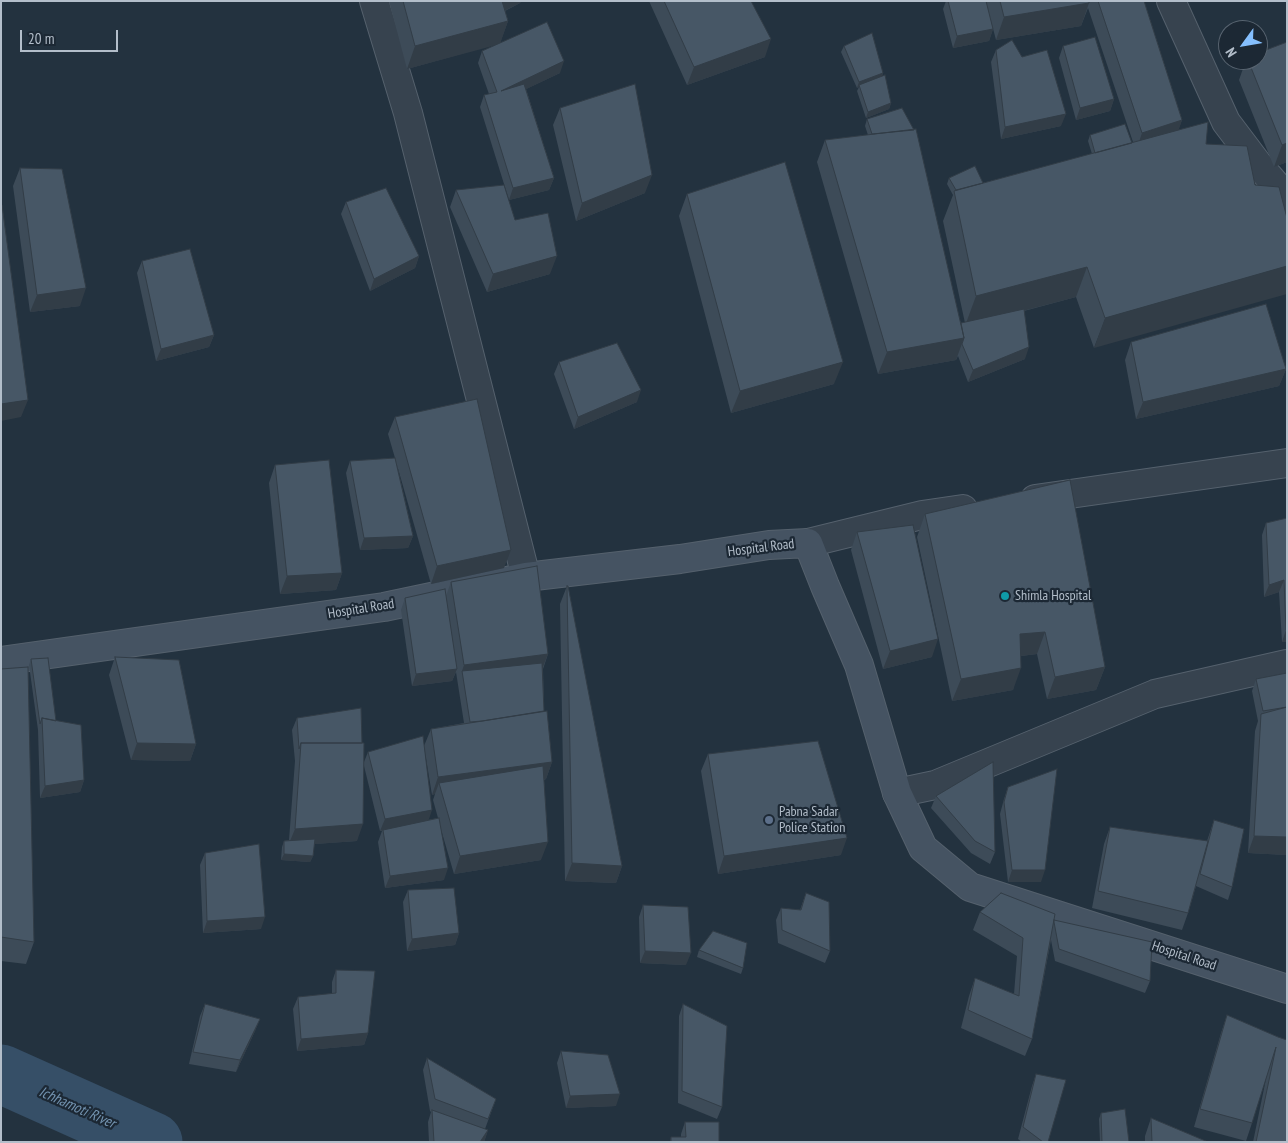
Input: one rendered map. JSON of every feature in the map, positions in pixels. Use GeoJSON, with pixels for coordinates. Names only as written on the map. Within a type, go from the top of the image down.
{"type":"FeatureCollection","features":[{"type":"Feature","properties":{"kind":"main road","name":"Hospital Road"},"geometry":{"type":"LineString","coordinates":[[1,661],[384,606],[526,578],[680,559],[769,545],[808,543],[859,665],[897,793],[923,848],[970,887],[1287,989]]}},
{"type":"Feature","properties":{"kind":"street"},"geometry":{"type":"LineString","coordinates":[[374,1],[408,113],[526,578]]}},
{"type":"Feature","properties":{"kind":"street"},"geometry":{"type":"LineString","coordinates":[[1171,1],[1226,122],[1287,198]]}},
{"type":"Feature","properties":{"kind":"street"},"geometry":{"type":"LineString","coordinates":[[808,543],[922,515],[1287,463]]}},
{"type":"Feature","properties":{"kind":"street"},"geometry":{"type":"LineString","coordinates":[[897,793],[935,785],[1155,694],[1287,664]]}},
{"type":"Feature","properties":{"kind":"building"},"geometry":{"type":"Polygon","coordinates":[[[403,1],[502,1],[508,21],[415,46],[403,1]]]}},
{"type":"Feature","properties":{"kind":"building"},"geometry":{"type":"Polygon","coordinates":[[[664,1],[751,1],[771,39],[694,67],[664,1]]]}},
{"type":"Feature","properties":{"kind":"building"},"geometry":{"type":"Polygon","coordinates":[[[948,1],[986,1],[993,29],[957,36],[948,1]]]}},
{"type":"Feature","properties":{"kind":"building"},"geometry":{"type":"Polygon","coordinates":[[[1000,1],[1089,1],[1089,3],[1004,17],[1000,1]]]}},
{"type":"Feature","properties":{"kind":"building"},"geometry":{"type":"Polygon","coordinates":[[[1098,1],[1144,1],[1182,120],[1142,133],[1098,1]]]}},
{"type":"Feature","properties":{"kind":"building"},"geometry":{"type":"Polygon","coordinates":[[[547,22],[564,61],[501,91],[524,84],[554,178],[513,188],[484,95],[497,92],[482,51],[547,22]]]}},
{"type":"Feature","properties":{"kind":"building"},"geometry":{"type":"Polygon","coordinates":[[[872,33],[883,73],[859,82],[844,46],[872,33]]]}},
{"type":"Feature","properties":{"kind":"building"},"geometry":{"type":"Polygon","coordinates":[[[1095,37],[1114,99],[1080,108],[1063,46],[1095,37]]]}},
{"type":"Feature","properties":{"kind":"building"},"geometry":{"type":"Polygon","coordinates":[[[1012,40],[1022,57],[1047,50],[1066,114],[1005,127],[996,50],[1012,40]]]}},
{"type":"Feature","properties":{"kind":"building"},"geometry":{"type":"Polygon","coordinates":[[[1287,42],[1287,143],[1282,145],[1252,70],[1268,70],[1268,49],[1287,42]]]}},
{"type":"Feature","properties":{"kind":"building"},"geometry":{"type":"Polygon","coordinates":[[[885,75],[891,103],[868,112],[859,85],[885,75]]]}},
{"type":"Feature","properties":{"kind":"building"},"geometry":{"type":"Polygon","coordinates":[[[635,84],[652,175],[582,203],[560,108],[635,84]]]}},
{"type":"Feature","properties":{"kind":"building"},"geometry":{"type":"Polygon","coordinates":[[[902,108],[914,130],[872,134],[867,119],[902,108]]]}},
{"type":"Feature","properties":{"kind":"building"},"geometry":{"type":"Polygon","coordinates":[[[1208,122],[1206,144],[1247,146],[1255,185],[1279,187],[1287,218],[1287,266],[1105,318],[1087,267],[976,296],[954,191],[1208,122]]]}},
{"type":"Feature","properties":{"kind":"building"},"geometry":{"type":"Polygon","coordinates":[[[1125,124],[1132,143],[1095,153],[1090,135],[1125,124]]]}},
{"type":"Feature","properties":{"kind":"building"},"geometry":{"type":"Polygon","coordinates":[[[916,129],[964,338],[887,352],[825,140],[916,129]]]}},
{"type":"Feature","properties":{"kind":"building"},"geometry":{"type":"Polygon","coordinates":[[[785,162],[843,362],[740,391],[687,194],[785,162]]]}},
{"type":"Feature","properties":{"kind":"building"},"geometry":{"type":"Polygon","coordinates":[[[975,166],[983,183],[956,190],[949,178],[975,166]]]}},
{"type":"Feature","properties":{"kind":"building"},"geometry":{"type":"Polygon","coordinates":[[[20,168],[62,169],[86,288],[37,295],[20,168]]]}},
{"type":"Feature","properties":{"kind":"building"},"geometry":{"type":"Polygon","coordinates":[[[504,185],[515,220],[548,213],[557,256],[493,274],[456,190],[504,185]]]}},
{"type":"Feature","properties":{"kind":"building"},"geometry":{"type":"Polygon","coordinates":[[[386,188],[419,256],[374,279],[346,202],[386,188]]]}},
{"type":"Feature","properties":{"kind":"building"},"geometry":{"type":"Polygon","coordinates":[[[1,205],[28,400],[1,404],[1,205]]]}},
{"type":"Feature","properties":{"kind":"building"},"geometry":{"type":"Polygon","coordinates":[[[190,249],[214,335],[161,349],[142,261],[190,249]]]}},
{"type":"Feature","properties":{"kind":"building"},"geometry":{"type":"Polygon","coordinates":[[[1266,304],[1286,369],[1143,402],[1131,342],[1266,304]]]}},
{"type":"Feature","properties":{"kind":"building"},"geometry":{"type":"Polygon","coordinates":[[[1024,309],[1029,347],[973,370],[962,344],[964,338],[961,323],[1024,309]]]}},
{"type":"Feature","properties":{"kind":"building"},"geometry":{"type":"Polygon","coordinates":[[[617,343],[641,390],[578,417],[559,362],[617,343]]]}},
{"type":"Feature","properties":{"kind":"building"},"geometry":{"type":"Polygon","coordinates":[[[477,399],[511,550],[437,566],[395,417],[477,399]]]}},
{"type":"Feature","properties":{"kind":"building"},"geometry":{"type":"Polygon","coordinates":[[[395,458],[413,536],[364,538],[350,461],[395,458]]]}},
{"type":"Feature","properties":{"kind":"building"},"geometry":{"type":"Polygon","coordinates":[[[329,460],[342,573],[287,576],[275,465],[329,460]]]}},
{"type":"Feature","properties":{"kind":"building","name":"Shimla Hospital"},"geometry":{"type":"Polygon","coordinates":[[[1070,480],[1105,667],[1055,677],[1045,632],[1020,634],[1021,668],[961,679],[925,514],[1070,480]]]}},
{"type":"Feature","properties":{"kind":"building"},"geometry":{"type":"Polygon","coordinates":[[[1287,518],[1286,630],[1284,580],[1269,585],[1266,523],[1287,518]]]}},
{"type":"Feature","properties":{"kind":"building"},"geometry":{"type":"Polygon","coordinates":[[[913,525],[938,639],[890,651],[857,532],[913,525]]]}},
{"type":"Feature","properties":{"kind":"building"},"geometry":{"type":"Polygon","coordinates":[[[537,566],[548,654],[464,665],[451,582],[537,566]]]}},
{"type":"Feature","properties":{"kind":"building"},"geometry":{"type":"Polygon","coordinates":[[[568,586],[622,866],[572,863],[568,586]]]}},
{"type":"Feature","properties":{"kind":"building"},"geometry":{"type":"Polygon","coordinates":[[[445,589],[457,669],[416,674],[405,598],[445,589]]]}},
{"type":"Feature","properties":{"kind":"building"},"geometry":{"type":"Polygon","coordinates":[[[115,657],[179,660],[196,744],[137,743],[115,657]]]}},
{"type":"Feature","properties":{"kind":"building"},"geometry":{"type":"Polygon","coordinates":[[[48,658],[56,721],[42,718],[40,724],[31,659],[48,658]]]}},
{"type":"Feature","properties":{"kind":"building"},"geometry":{"type":"Polygon","coordinates":[[[542,663],[544,711],[470,722],[462,671],[542,663]]]}},
{"type":"Feature","properties":{"kind":"building"},"geometry":{"type":"Polygon","coordinates":[[[28,667],[34,942],[1,937],[1,669],[28,667]]]}},
{"type":"Feature","properties":{"kind":"building"},"geometry":{"type":"Polygon","coordinates":[[[1287,673],[1287,707],[1263,711],[1256,679],[1287,673]]]}},
{"type":"Feature","properties":{"kind":"building"},"geometry":{"type":"Polygon","coordinates":[[[1287,707],[1287,837],[1254,836],[1261,714],[1287,707]]]}},
{"type":"Feature","properties":{"kind":"building"},"geometry":{"type":"Polygon","coordinates":[[[361,708],[362,743],[301,743],[299,749],[297,718],[361,708]]]}},
{"type":"Feature","properties":{"kind":"building"},"geometry":{"type":"Polygon","coordinates":[[[547,711],[552,762],[438,777],[431,729],[547,711]]]}},
{"type":"Feature","properties":{"kind":"building"},"geometry":{"type":"Polygon","coordinates":[[[42,718],[81,725],[84,780],[45,786],[42,718]]]}},
{"type":"Feature","properties":{"kind":"building"},"geometry":{"type":"Polygon","coordinates":[[[423,736],[432,810],[385,819],[368,752],[423,736]]]}},
{"type":"Feature","properties":{"kind":"building"},"geometry":{"type":"Polygon","coordinates":[[[818,741],[847,838],[724,856],[708,754],[818,741]]]}},
{"type":"Feature","properties":{"kind":"building"},"geometry":{"type":"Polygon","coordinates":[[[301,743],[364,743],[363,824],[295,829],[301,743]]]}},
{"type":"Feature","properties":{"kind":"building"},"geometry":{"type":"Polygon","coordinates":[[[993,762],[995,852],[975,841],[936,796],[993,762]]]}},
{"type":"Feature","properties":{"kind":"building"},"geometry":{"type":"Polygon","coordinates":[[[543,766],[548,842],[460,856],[439,783],[543,766]]]}},
{"type":"Feature","properties":{"kind":"building"},"geometry":{"type":"Polygon","coordinates":[[[1057,769],[1045,870],[1012,870],[1004,802],[1008,787],[1057,769]]]}},
{"type":"Feature","properties":{"kind":"building"},"geometry":{"type":"Polygon","coordinates":[[[439,818],[448,868],[390,876],[383,830],[439,818]]]}},
{"type":"Feature","properties":{"kind":"building"},"geometry":{"type":"Polygon","coordinates":[[[1214,820],[1244,829],[1232,887],[1200,874],[1214,820]]]}},
{"type":"Feature","properties":{"kind":"building"},"geometry":{"type":"Polygon","coordinates":[[[1110,827],[1208,841],[1188,913],[1098,891],[1110,827]]]}},
{"type":"Feature","properties":{"kind":"building"},"geometry":{"type":"Polygon","coordinates":[[[315,839],[313,856],[284,854],[284,841],[315,839]]]}},
{"type":"Feature","properties":{"kind":"building"},"geometry":{"type":"Polygon","coordinates":[[[259,844],[265,917],[207,921],[205,853],[259,844]]]}},
{"type":"Feature","properties":{"kind":"building"},"geometry":{"type":"Polygon","coordinates":[[[454,888],[459,933],[412,939],[408,890],[454,888]]]}},
{"type":"Feature","properties":{"kind":"building"},"geometry":{"type":"Polygon","coordinates":[[[806,893],[829,902],[830,951],[782,930],[781,908],[801,910],[806,893]]]}},
{"type":"Feature","properties":{"kind":"building"},"geometry":{"type":"Polygon","coordinates":[[[1001,893],[1055,914],[1032,1039],[968,1010],[975,978],[1019,996],[1023,938],[980,912],[1001,893]]]}},
{"type":"Feature","properties":{"kind":"building"},"geometry":{"type":"Polygon","coordinates":[[[643,905],[688,907],[691,953],[645,951],[643,905]]]}},
{"type":"Feature","properties":{"kind":"building"},"geometry":{"type":"Polygon","coordinates":[[[1054,920],[1152,942],[1150,981],[1059,949],[1054,920]]]}},
{"type":"Feature","properties":{"kind":"building"},"geometry":{"type":"Polygon","coordinates":[[[713,931],[747,943],[743,968],[699,950],[713,931]]]}},
{"type":"Feature","properties":{"kind":"building"},"geometry":{"type":"Polygon","coordinates":[[[336,970],[375,971],[368,1033],[301,1039],[298,997],[336,993],[336,970]]]}},
{"type":"Feature","properties":{"kind":"building"},"geometry":{"type":"Polygon","coordinates":[[[205,1004],[260,1019],[240,1060],[193,1052],[205,1004]]]}},
{"type":"Feature","properties":{"kind":"building"},"geometry":{"type":"Polygon","coordinates":[[[683,1004],[727,1026],[722,1107],[682,1091],[683,1004]]]}},
{"type":"Feature","properties":{"kind":"building"},"geometry":{"type":"Polygon","coordinates":[[[1227,1015],[1287,1040],[1287,1142],[1256,1142],[1276,1047],[1252,1123],[1200,1109],[1227,1015]]]}},
{"type":"Feature","properties":{"kind":"building"},"geometry":{"type":"Polygon","coordinates":[[[561,1051],[608,1055],[620,1094],[570,1096],[561,1051]]]}},
{"type":"Feature","properties":{"kind":"building"},"geometry":{"type":"Polygon","coordinates":[[[427,1058],[496,1099],[488,1119],[435,1099],[427,1058]]]}},
{"type":"Feature","properties":{"kind":"building"},"geometry":{"type":"Polygon","coordinates":[[[1036,1074],[1066,1080],[1048,1142],[1043,1142],[1023,1127],[1036,1074]]]}},
{"type":"Feature","properties":{"kind":"building"},"geometry":{"type":"Polygon","coordinates":[[[1125,1109],[1129,1142],[1102,1142],[1101,1113],[1125,1109]]]}},
{"type":"Feature","properties":{"kind":"building"},"geometry":{"type":"Polygon","coordinates":[[[432,1110],[488,1130],[480,1142],[434,1142],[432,1110]]]}},
{"type":"Feature","properties":{"kind":"building"},"geometry":{"type":"Polygon","coordinates":[[[1151,1118],[1208,1142],[1152,1142],[1151,1118]]]}},
{"type":"Feature","properties":{"kind":"building"},"geometry":{"type":"Polygon","coordinates":[[[685,1122],[719,1122],[719,1142],[671,1142],[671,1137],[686,1137],[685,1122]]]}},
{"type":"Feature","properties":{"kind":"waterway","name":"Ichhamoti River"},"geometry":{"type":"LineString","coordinates":[[1,1074],[153,1142]]}},
{"type":"Feature","properties":{"kind":"place","name":"Shimla Hospital"},"geometry":{"type":"Point","coordinates":[1005,596]}},
{"type":"Feature","properties":{"kind":"place","name":"Pabna Sadar Police Station"},"geometry":{"type":"Point","coordinates":[769,820]}}]}
